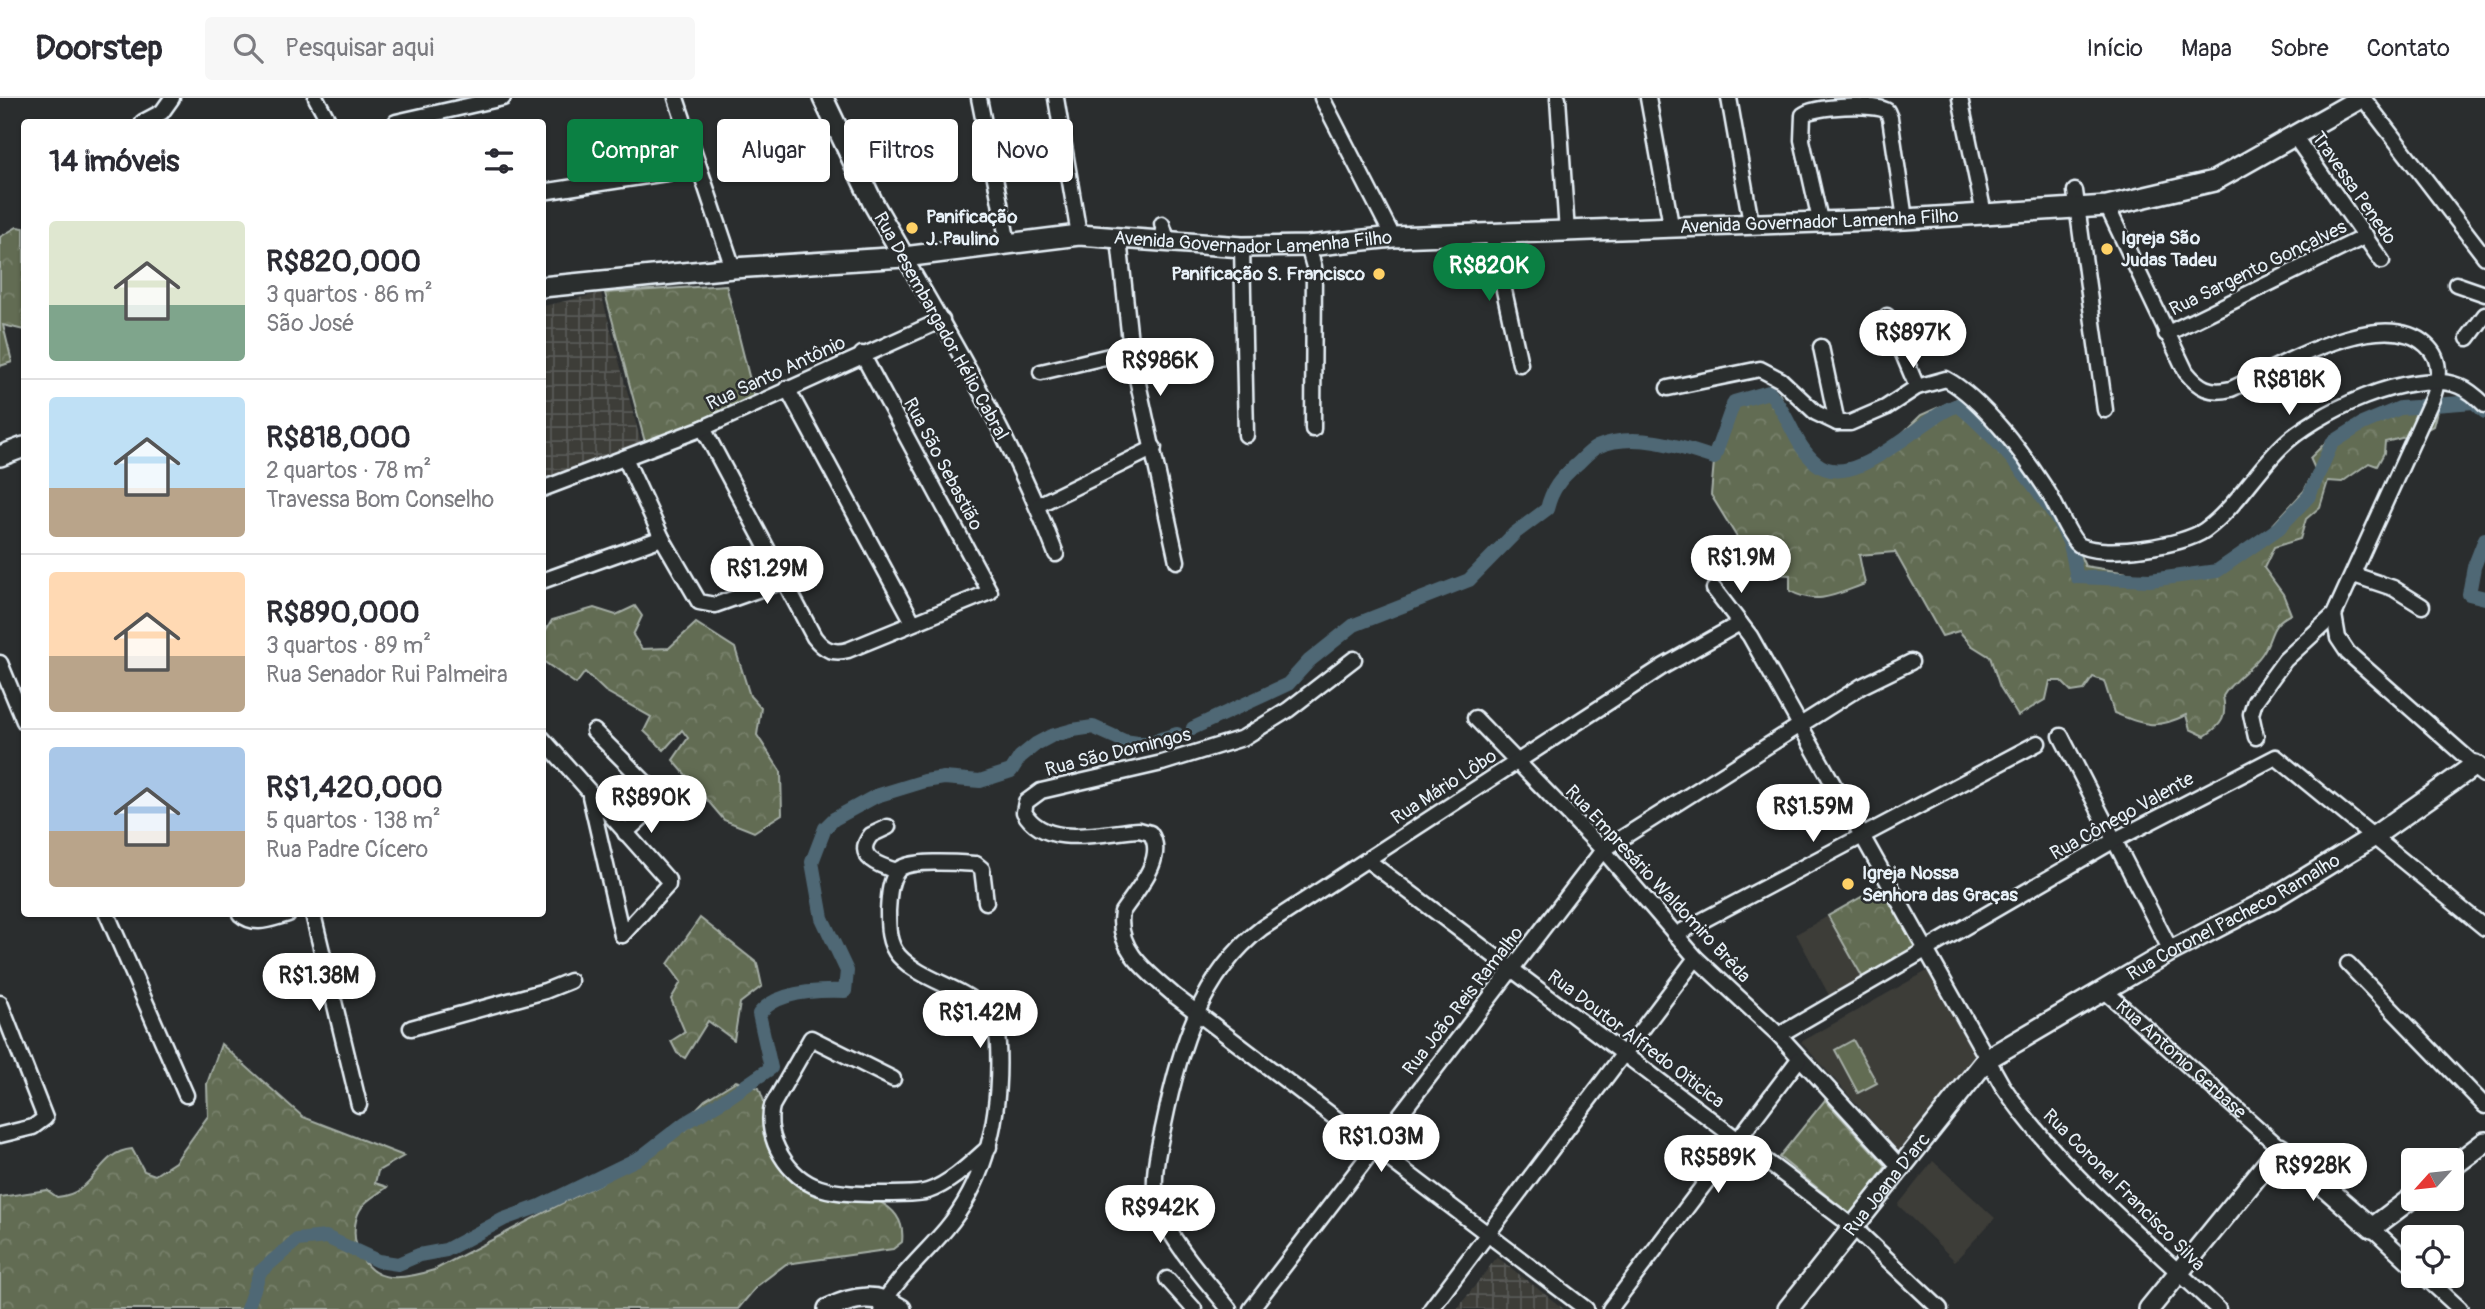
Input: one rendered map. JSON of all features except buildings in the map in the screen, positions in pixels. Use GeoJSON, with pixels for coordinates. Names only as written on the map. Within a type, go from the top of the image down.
{"type":"FeatureCollection","features":[{"type":"Feature","properties":{"kind":"street"},"geometry":{"type":"LineString","coordinates":[[149,119],[162,112],[172,98]]}},
{"type":"Feature","properties":{"kind":"street"},"geometry":{"type":"LineString","coordinates":[[316,98],[327,119]]}},
{"type":"Feature","properties":{"kind":"street"},"geometry":{"type":"LineString","coordinates":[[409,119],[503,98]]}},
{"type":"Feature","properties":{"kind":"street"},"geometry":{"type":"LineString","coordinates":[[676,98],[683,119]]}},
{"type":"Feature","properties":{"kind":"street","name":"Rua Desembargador Hélio Cabral"},"geometry":{"type":"LineString","coordinates":[[823,98],[873,202],[942,320],[1038,505],[1056,554]]}},
{"type":"Feature","properties":{"kind":"street"},"geometry":{"type":"LineString","coordinates":[[979,98],[1008,243]]}},
{"type":"Feature","properties":{"kind":"street"},"geometry":{"type":"LineString","coordinates":[[1056,98],[1079,235]]}},
{"type":"Feature","properties":{"kind":"street"},"geometry":{"type":"LineString","coordinates":[[1322,98],[1393,237]]}},
{"type":"Feature","properties":{"kind":"street"},"geometry":{"type":"LineString","coordinates":[[1558,98],[1567,233]]}},
{"type":"Feature","properties":{"kind":"street"},"geometry":{"type":"LineString","coordinates":[[1648,98],[1671,225]]}},
{"type":"Feature","properties":{"kind":"street"},"geometry":{"type":"LineString","coordinates":[[1729,98],[1751,223]]}},
{"type":"Feature","properties":{"kind":"street"},"geometry":{"type":"LineString","coordinates":[[1960,98],[1984,214]]}},
{"type":"Feature","properties":{"kind":"street"},"geometry":{"type":"LineString","coordinates":[[2352,101],[2485,257]]}},
{"type":"Feature","properties":{"kind":"street","name":"Avenida Governador Lamenha Filho"},"geometry":{"type":"LineString","coordinates":[[546,287],[733,268],[904,257],[1079,235],[1119,239],[1165,233],[1242,247],[1308,246],[1393,237],[1567,233],[1671,225],[1905,219],[1984,214],[2076,200],[2106,206],[2214,181],[2295,137],[2352,101]]}},
{"type":"Feature","properties":{"kind":"street"},"geometry":{"type":"LineString","coordinates":[[1820,220],[1802,140],[1803,115],[1815,109],[1876,107],[1886,111],[1890,118],[1905,219]]}},
{"type":"Feature","properties":{"kind":"street","name":"Travessa Penedo"},"geometry":{"type":"LineString","coordinates":[[2295,137],[2382,261]]}},
{"type":"Feature","properties":{"kind":"street"},"geometry":{"type":"LineString","coordinates":[[703,181],[733,268]]}},
{"type":"Feature","properties":{"kind":"street"},"geometry":{"type":"LineString","coordinates":[[546,190],[606,182]]}},
{"type":"Feature","properties":{"kind":"street"},"geometry":{"type":"LineString","coordinates":[[2076,200],[2105,410]]}},
{"type":"Feature","properties":{"kind":"street"},"geometry":{"type":"LineString","coordinates":[[2106,206],[2166,334],[2186,372],[2201,387],[2213,391],[2231,389],[2335,342],[2380,331],[2419,339],[2430,348],[2437,360],[2438,383],[2432,400],[2354,575],[2334,615],[2285,660],[2255,701],[2251,714],[2256,737]]}},
{"type":"Feature","properties":{"kind":"street"},"geometry":{"type":"LineString","coordinates":[[1492,235],[1520,364]]}},
{"type":"Feature","properties":{"kind":"street","name":"Rua Sargento Gonçalves"},"geometry":{"type":"LineString","coordinates":[[2166,334],[2366,236]]}},
{"type":"Feature","properties":{"kind":"street"},"geometry":{"type":"LineString","coordinates":[[1119,239],[1131,351],[1177,561]]}},
{"type":"Feature","properties":{"kind":"street"},"geometry":{"type":"LineString","coordinates":[[1308,246],[1314,267],[1313,429]]}},
{"type":"Feature","properties":{"kind":"street"},"geometry":{"type":"LineString","coordinates":[[1242,247],[1246,435]]}},
{"type":"Feature","properties":{"kind":"street"},"geometry":{"type":"LineString","coordinates":[[2456,284],[2485,294]]}},
{"type":"Feature","properties":{"kind":"street"},"geometry":{"type":"LineString","coordinates":[[2468,338],[2485,315]]}},
{"type":"Feature","properties":{"kind":"street"},"geometry":{"type":"LineString","coordinates":[[1887,316],[1917,387]]}},
{"type":"Feature","properties":{"kind":"street","name":"Rua Santo Antônio"},"geometry":{"type":"LineString","coordinates":[[546,488],[703,428],[942,320]]}},
{"type":"Feature","properties":{"kind":"street"},"geometry":{"type":"LineString","coordinates":[[1821,347],[1837,423]]}},
{"type":"Feature","properties":{"kind":"street"},"geometry":{"type":"LineString","coordinates":[[1041,372],[1131,351]]}},
{"type":"Feature","properties":{"kind":"street","name":"Rua São Sebastião"},"geometry":{"type":"LineString","coordinates":[[862,354],[990,592],[913,622]]}},
{"type":"Feature","properties":{"kind":"street"},"geometry":{"type":"LineString","coordinates":[[1668,388],[1760,369],[1781,380],[1816,413],[1837,423],[1850,423],[1885,408],[1917,387],[1946,379],[1976,398],[2048,491],[2073,539],[2080,546],[2106,549],[2162,547],[2204,531],[2228,509],[2280,448],[2314,421],[2343,405],[2385,390],[2438,383],[2458,385],[2485,405]]}},
{"type":"Feature","properties":{"kind":"street"},"geometry":{"type":"LineString","coordinates":[[703,428],[819,644],[832,652],[840,652],[913,622],[787,388]]}},
{"type":"Feature","properties":{"kind":"street"},"geometry":{"type":"LineString","coordinates":[[0,456],[21,448]]}},
{"type":"Feature","properties":{"kind":"street"},"geometry":{"type":"LineString","coordinates":[[1038,505],[1154,448]]}},
{"type":"Feature","properties":{"kind":"street"},"geometry":{"type":"LineString","coordinates":[[625,458],[662,538],[699,602],[715,605],[786,580]]}},
{"type":"Feature","properties":{"kind":"street"},"geometry":{"type":"LineString","coordinates":[[546,580],[662,538]]}},
{"type":"Feature","properties":{"kind":"street"},"geometry":{"type":"LineString","coordinates":[[2354,575],[2393,587],[2422,606]]}},
{"type":"Feature","properties":{"kind":"street","name":"Rua Coronel Francisco Silva"},"geometry":{"type":"LineString","coordinates":[[1714,589],[1740,623],[1801,727],[1987,1059],[2023,1116],[2065,1162],[2218,1309]]}},
{"type":"Feature","properties":{"kind":"street"},"geometry":{"type":"LineString","coordinates":[[2334,615],[2337,638],[2348,653],[2480,769]]}},
{"type":"Feature","properties":{"kind":"street","name":"Rua Mário Lôbo"},"geometry":{"type":"LineString","coordinates":[[1229,1309],[1185,1251],[1161,1212],[1156,1198],[1157,1158],[1167,1109],[1196,1011],[1213,980],[1243,942],[1664,666],[1740,623]]}},
{"type":"Feature","properties":{"kind":"street","name":"Rua São Domingos"},"geometry":{"type":"LineString","coordinates":[[1196,1011],[1139,963],[1121,936],[1122,912],[1155,859],[1156,844],[1150,833],[1139,830],[1057,834],[1032,823],[1024,807],[1031,796],[1041,791],[1162,763],[1243,738],[1288,710],[1354,659]]}},
{"type":"Feature","properties":{"kind":"street"},"geometry":{"type":"LineString","coordinates":[[1603,850],[1862,686],[1911,662]]}},
{"type":"Feature","properties":{"kind":"street"},"geometry":{"type":"LineString","coordinates":[[0,663],[21,714]]}},
{"type":"Feature","properties":{"kind":"street","name":"Rua Empresário Waldomiro Brêda"},"geometry":{"type":"LineString","coordinates":[[1475,718],[1603,850],[1696,958],[1779,1035],[1900,1167]]}},
{"type":"Feature","properties":{"kind":"street"},"geometry":{"type":"LineString","coordinates":[[594,731],[658,793],[657,804],[625,834]]}},
{"type":"Feature","properties":{"kind":"street"},"geometry":{"type":"LineString","coordinates":[[2061,736],[2171,951]]}},
{"type":"Feature","properties":{"kind":"street"},"geometry":{"type":"LineString","coordinates":[[546,743],[668,883],[622,935],[589,794]]}},
{"type":"Feature","properties":{"kind":"street"},"geometry":{"type":"LineString","coordinates":[[1675,935],[2038,743]]}},
{"type":"Feature","properties":{"kind":"street","name":"Rua Cônego Valente"},"geometry":{"type":"LineString","coordinates":[[1779,1035],[2113,841],[2268,759],[2276,757],[2285,762],[2373,837]]}},
{"type":"Feature","properties":{"kind":"street","name":"Rua Coronel Pacheco Ramalho"},"geometry":{"type":"LineString","coordinates":[[1987,1059],[2171,951],[2275,897],[2480,769]]}},
{"type":"Feature","properties":{"kind":"street"},"geometry":{"type":"LineString","coordinates":[[888,827],[866,841],[867,857],[874,864],[897,871]]}},
{"type":"Feature","properties":{"kind":"street"},"geometry":{"type":"LineString","coordinates":[[2373,837],[2485,928]]}},
{"type":"Feature","properties":{"kind":"street","name":"Rua João Reis Ramalho"},"geometry":{"type":"LineString","coordinates":[[1251,1309],[1373,1146],[1603,850]]}},
{"type":"Feature","properties":{"kind":"street","name":"Rua Doutor Alfredo Oiticica"},"geometry":{"type":"LineString","coordinates":[[1367,860],[1852,1226],[1940,1309]]}},
{"type":"Feature","properties":{"kind":"street"},"geometry":{"type":"LineString","coordinates":[[828,1309],[862,1297],[889,1306],[965,1205],[976,1186],[990,1146],[998,1045],[992,1019],[980,1004],[908,965],[898,955],[888,928],[890,889],[897,871],[909,864],[976,864],[982,869],[986,902]]}},
{"type":"Feature","properties":{"kind":"street"},"geometry":{"type":"LineString","coordinates":[[108,917],[186,1095]]}},
{"type":"Feature","properties":{"kind":"street"},"geometry":{"type":"LineString","coordinates":[[244,917],[250,921],[262,922],[278,917]]}},
{"type":"Feature","properties":{"kind":"street"},"geometry":{"type":"LineString","coordinates":[[314,917],[359,1105]]}},
{"type":"Feature","properties":{"kind":"street"},"geometry":{"type":"LineString","coordinates":[[1432,1309],[1696,958]]}},
{"type":"Feature","properties":{"kind":"street"},"geometry":{"type":"LineString","coordinates":[[2348,964],[2485,1106]]}},
{"type":"Feature","properties":{"kind":"street"},"geometry":{"type":"LineString","coordinates":[[411,1028],[545,991],[570,981]]}},
{"type":"Feature","properties":{"kind":"street","name":"Rua Antônio Gerbase"},"geometry":{"type":"LineString","coordinates":[[2105,990],[2401,1255]]}},
{"type":"Feature","properties":{"kind":"street"},"geometry":{"type":"LineString","coordinates":[[0,1135],[33,1127],[43,1121],[45,1114],[1,1007]]}},
{"type":"Feature","properties":{"kind":"street"},"geometry":{"type":"LineString","coordinates":[[1196,1011],[1586,1309]]}},
{"type":"Feature","properties":{"kind":"street"},"geometry":{"type":"LineString","coordinates":[[893,1079],[811,1038],[772,1106],[769,1118],[776,1145],[784,1159],[808,1183],[819,1188],[869,1194],[919,1193],[954,1176],[990,1146]]}},
{"type":"Feature","properties":{"kind":"street"},"geometry":{"type":"LineString","coordinates":[[1609,1309],[1799,1059]]}},
{"type":"Feature","properties":{"kind":"street","name":"Rua Joana D'arc"},"geometry":{"type":"LineString","coordinates":[[1788,1309],[1987,1059]]}},
{"type":"Feature","properties":{"kind":"street"},"geometry":{"type":"LineString","coordinates":[[2464,1158],[2485,1142]]}},
{"type":"Feature","properties":{"kind":"street"},"geometry":{"type":"LineString","coordinates":[[2149,1309],[2280,1148]]}},
{"type":"Feature","properties":{"kind":"street"},"geometry":{"type":"LineString","coordinates":[[2372,1228],[2401,1206]]}},
{"type":"Feature","properties":{"kind":"street"},"geometry":{"type":"LineString","coordinates":[[1167,1279],[1195,1309]]}},
{"type":"Feature","properties":{"kind":"street"},"geometry":{"type":"LineString","coordinates":[[2437,1288],[2460,1309]]}},
{"type":"Feature","properties":{"kind":"shaded area"},"geometry":{"type":"Polygon","coordinates":[[[601,293],[642,446],[546,482],[546,305],[601,293]]]}},
{"type":"Feature","properties":{"kind":"shaded area"},"geometry":{"type":"Polygon","coordinates":[[[1828,916],[1863,978],[1830,997],[1796,934],[1828,916]]]}},
{"type":"Feature","properties":{"kind":"shaded area"},"geometry":{"type":"Polygon","coordinates":[[[1927,971],[1977,1059],[1903,1156],[1801,1042],[1927,971]]]}},
{"type":"Feature","properties":{"kind":"shaded area"},"geometry":{"type":"Polygon","coordinates":[[[1933,1161],[1995,1218],[1955,1261],[1898,1205],[1933,1161]]]}},
{"type":"Feature","properties":{"kind":"shaded area"},"geometry":{"type":"Polygon","coordinates":[[[1497,1257],[1564,1309],[1457,1309],[1497,1257]]]}},
{"type":"Feature","properties":{"kind":"green space"},"geometry":{"type":"Polygon","coordinates":[[[17,227],[21,228],[21,329],[3,325],[12,362],[0,366],[0,237],[17,227]]]}},
{"type":"Feature","properties":{"kind":"green space"},"geometry":{"type":"Polygon","coordinates":[[[726,285],[755,400],[646,446],[605,293],[726,285]]]}},
{"type":"Feature","properties":{"kind":"green space"},"geometry":{"type":"Polygon","coordinates":[[[1757,391],[1779,393],[1802,444],[1830,468],[1840,470],[1878,457],[1921,415],[1957,399],[1977,408],[2069,531],[2085,566],[2146,576],[2182,574],[2214,568],[2245,555],[2304,491],[2315,469],[2310,458],[2328,440],[2412,404],[2438,407],[2433,426],[2418,434],[2385,442],[2384,453],[2377,466],[2369,463],[2342,482],[2328,481],[2320,507],[2306,519],[2300,539],[2274,547],[2264,568],[2283,594],[2291,614],[2278,622],[2262,654],[2227,690],[2223,696],[2224,715],[2216,728],[2205,736],[2190,729],[2186,715],[2166,723],[2150,724],[2114,713],[2104,681],[2093,677],[2084,690],[2072,692],[2061,681],[2050,681],[2046,699],[2018,716],[2000,687],[1990,657],[1971,645],[1959,631],[1942,636],[1895,552],[1859,555],[1865,584],[1818,598],[1809,598],[1790,591],[1790,575],[1773,574],[1751,560],[1711,495],[1715,450],[1734,402],[1757,391]]]}},
{"type":"Feature","properties":{"kind":"green space"},"geometry":{"type":"Polygon","coordinates":[[[635,606],[642,616],[633,635],[642,649],[669,648],[696,623],[735,648],[750,696],[761,708],[757,735],[781,772],[782,814],[754,832],[724,820],[673,760],[688,738],[682,730],[664,750],[644,731],[651,717],[605,691],[585,672],[576,684],[546,663],[546,630],[552,620],[594,608],[616,615],[635,606]]]}},
{"type":"Feature","properties":{"kind":"green space"},"geometry":{"type":"Polygon","coordinates":[[[1886,883],[1921,946],[1863,978],[1828,916],[1886,883]]]}},
{"type":"Feature","properties":{"kind":"green space"},"geometry":{"type":"Polygon","coordinates":[[[700,918],[757,963],[762,986],[740,1003],[734,1040],[708,1021],[685,1058],[677,1053],[671,1041],[685,1032],[671,999],[681,982],[668,964],[700,918]]]}},
{"type":"Feature","properties":{"kind":"green space"},"geometry":{"type":"Polygon","coordinates":[[[1853,1040],[1877,1083],[1858,1093],[1835,1050],[1853,1040]]]}},
{"type":"Feature","properties":{"kind":"green space"},"geometry":{"type":"Polygon","coordinates":[[[221,1044],[303,1117],[404,1156],[378,1171],[375,1183],[387,1187],[364,1204],[355,1224],[355,1239],[361,1257],[376,1273],[386,1276],[409,1276],[434,1270],[603,1182],[664,1142],[705,1100],[736,1081],[759,1088],[780,1146],[809,1187],[855,1194],[884,1205],[895,1214],[901,1226],[902,1242],[893,1249],[786,1264],[757,1286],[738,1309],[0,1309],[0,1197],[47,1190],[57,1197],[70,1194],[81,1189],[111,1157],[132,1149],[144,1171],[155,1175],[175,1162],[208,1116],[207,1084],[221,1044]]]}},
{"type":"Feature","properties":{"kind":"green space"},"geometry":{"type":"Polygon","coordinates":[[[1825,1100],[1886,1166],[1851,1215],[1779,1157],[1825,1100]]]}},
{"type":"Feature","properties":{"kind":"waterway"},"geometry":{"type":"LineString","coordinates":[[1193,728],[1288,684],[1309,661],[1354,625],[1469,580],[1515,533],[1547,509],[1561,480],[1597,447],[1611,442],[1641,440],[1671,445],[1714,458],[1734,402],[1769,392],[1782,409],[1808,455],[1816,463],[1832,470],[1849,469],[1868,462],[1943,412],[1958,405],[2003,449],[2035,487],[2068,540],[2077,577],[2150,580],[2217,571],[2279,528],[2309,496],[2332,443],[2362,424],[2400,408],[2415,407]]}},
{"type":"Feature","properties":{"kind":"waterway"},"geometry":{"type":"LineString","coordinates":[[2421,406],[2474,402],[2485,412]]}},
{"type":"Feature","properties":{"kind":"waterway"},"geometry":{"type":"LineString","coordinates":[[2485,539],[2474,567],[2469,594],[2485,598]]}},
{"type":"Feature","properties":{"kind":"waterway"},"geometry":{"type":"LineString","coordinates":[[247,1309],[260,1272],[297,1240],[326,1237],[378,1261],[398,1264],[419,1255],[446,1250],[504,1219],[540,1206],[641,1157],[685,1123],[771,1068],[759,1014],[766,1006],[787,996],[845,991],[847,971],[822,918],[812,862],[825,828],[834,819],[876,796],[925,781],[944,778],[980,781],[1011,771],[1020,757],[1036,744],[1051,736],[1073,730],[1093,727],[1124,741],[1145,744],[1177,734]]}},
{"type":"Feature","properties":{"kind":"place","name":"Panificação J. Paulino"},"geometry":{"type":"Point","coordinates":[912,228]}},
{"type":"Feature","properties":{"kind":"place","name":"Igreja São Judas Tadeu"},"geometry":{"type":"Point","coordinates":[2107,249]}},
{"type":"Feature","properties":{"kind":"place","name":"Panificação S. Francisco"},"geometry":{"type":"Point","coordinates":[1379,274]}},
{"type":"Feature","properties":{"kind":"place","name":"Igreja Nossa Senhora das Graças"},"geometry":{"type":"Point","coordinates":[1848,884]}}]}
